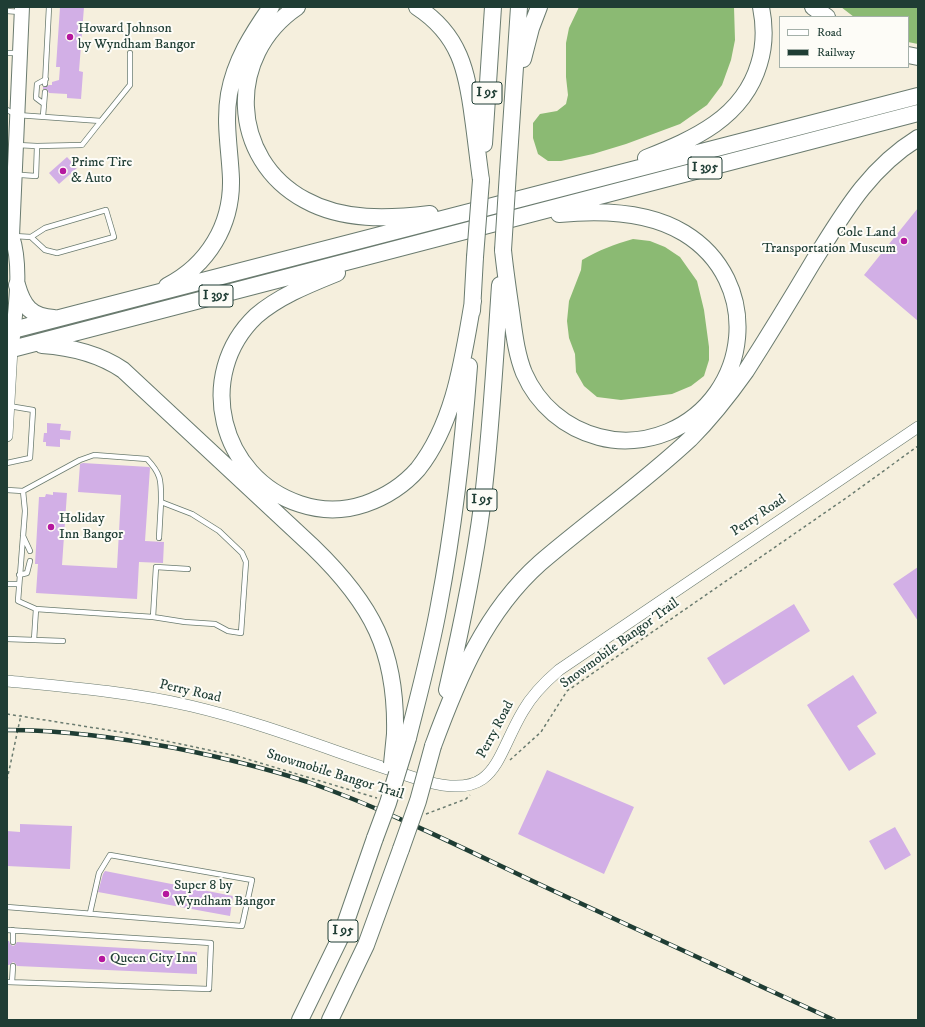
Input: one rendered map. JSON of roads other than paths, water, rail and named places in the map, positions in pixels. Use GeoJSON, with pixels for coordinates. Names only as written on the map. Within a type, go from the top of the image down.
{"type":"FeatureCollection","features":[{"type":"Feature","properties":{"kind":"highway"},"geometry":{"type":"LineString","coordinates":[[142,297],[170,284],[192,269],[210,250],[222,229],[229,209],[231,188],[227,125],[230,87],[245,48],[271,7]]}},
{"type":"Feature","properties":{"kind":"highway"},"geometry":{"type":"LineString","coordinates":[[297,7],[278,22],[260,46],[251,67],[246,90],[245,101],[247,122],[254,143],[264,163],[278,180],[296,195],[315,205],[365,217],[401,217],[493,206]]}},
{"type":"Feature","properties":{"kind":"highway"},"geometry":{"type":"LineString","coordinates":[[417,7],[445,31],[454,44],[464,67],[470,94],[481,180]]}},
{"type":"Feature","properties":{"kind":"highway","name":"I 95"},"geometry":{"type":"LineString","coordinates":[[300,1020],[341,936],[382,820],[401,736],[432,639],[451,538],[463,436],[493,7]]}},
{"type":"Feature","properties":{"kind":"highway","name":"I 95"},"geometry":{"type":"LineString","coordinates":[[330,1020],[366,944],[418,801],[434,746],[464,610],[482,505],[492,399],[519,7]]}},
{"type":"Feature","properties":{"kind":"highway"},"geometry":{"type":"LineString","coordinates":[[512,115],[523,57],[538,7]]}},
{"type":"Feature","properties":{"kind":"highway"},"geometry":{"type":"LineString","coordinates":[[566,187],[636,162],[675,146],[714,125],[731,111],[741,100],[751,84],[761,59],[764,32],[761,7]]}},
{"type":"Feature","properties":{"kind":"highway"},"geometry":{"type":"LineString","coordinates":[[813,7],[826,16]]}},
{"type":"Feature","properties":{"kind":"highway","name":"I 395"},"geometry":{"type":"LineString","coordinates":[[10,331],[918,96]]}},
{"type":"Feature","properties":{"kind":"highway","name":"I 395"},"geometry":{"type":"LineString","coordinates":[[10,350],[419,242],[918,113]]}},
{"type":"Feature","properties":{"kind":"highway"},"geometry":{"type":"LineString","coordinates":[[434,746],[451,699],[472,652],[490,621],[509,595],[540,563],[670,457],[709,419],[746,371],[852,201],[880,167],[918,138]]}},
{"type":"Feature","properties":{"kind":"highway"},"geometry":{"type":"LineString","coordinates":[[491,224],[565,213],[606,212],[660,222],[692,238],[706,251],[718,266],[729,286],[736,308],[738,327],[736,346],[732,366],[722,385],[709,403],[694,417],[675,429],[654,436],[632,440],[612,439],[584,432],[567,423],[550,410],[537,396],[521,365],[514,333],[503,250]]}},
{"type":"Feature","properties":{"kind":"highway"},"geometry":{"type":"LineString","coordinates":[[419,242],[359,264],[300,289],[266,308],[242,331],[236,340],[227,361],[222,381],[222,401],[224,419],[229,438],[238,456],[250,472],[264,486],[278,495],[302,505],[320,509],[338,509],[363,505],[380,498],[401,485],[421,464],[435,442],[444,423],[458,377],[473,301]]}},
{"type":"Feature","properties":{"kind":"highway"},"geometry":{"type":"LineString","coordinates":[[17,285],[23,301],[30,311],[41,317],[62,318]]}},
{"type":"Feature","properties":{"kind":"highway"},"geometry":{"type":"LineString","coordinates":[[28,345],[80,350],[103,358],[123,370],[340,574],[364,606],[384,647],[393,683],[401,736]]}},
{"type":"Feature","properties":{"kind":"main road"},"geometry":{"type":"LineString","coordinates":[[10,350],[10,331],[17,285],[18,258],[12,236],[11,175],[16,145],[12,112],[14,53],[22,9]]}},
{"type":"Feature","properties":{"kind":"main road"},"geometry":{"type":"LineString","coordinates":[[7,249],[12,236]]}},
{"type":"Feature","properties":{"kind":"street"},"geometry":{"type":"LineString","coordinates":[[7,436],[10,350]]}},
{"type":"Feature","properties":{"kind":"street","name":"Perry Road"},"geometry":{"type":"LineString","coordinates":[[7,681],[110,692],[191,706],[259,726],[428,782],[448,786],[469,786],[484,778],[491,771],[500,757],[527,704],[545,682],[560,670],[918,427]]}},
{"type":"Feature","properties":{"kind":"lane"},"geometry":{"type":"LineString","coordinates":[[45,84],[49,7]]}},
{"type":"Feature","properties":{"kind":"lane"},"geometry":{"type":"LineString","coordinates":[[7,11],[22,9]]}},
{"type":"Feature","properties":{"kind":"lane"},"geometry":{"type":"LineString","coordinates":[[16,145],[82,145],[130,85],[130,53]]}},
{"type":"Feature","properties":{"kind":"lane"},"geometry":{"type":"LineString","coordinates":[[44,104],[36,98],[37,84],[46,79]]}},
{"type":"Feature","properties":{"kind":"lane"},"geometry":{"type":"LineString","coordinates":[[43,116],[45,92]]}},
{"type":"Feature","properties":{"kind":"lane"},"geometry":{"type":"LineString","coordinates":[[12,112],[100,121]]}},
{"type":"Feature","properties":{"kind":"lane"},"geometry":{"type":"LineString","coordinates":[[11,175],[36,176],[37,146]]}},
{"type":"Feature","properties":{"kind":"lane"},"geometry":{"type":"LineString","coordinates":[[12,236],[31,237],[45,228],[106,210],[114,237],[54,253],[45,250],[31,237]]}},
{"type":"Feature","properties":{"kind":"lane"},"geometry":{"type":"LineString","coordinates":[[7,463],[30,458],[33,410],[9,406]]}},
{"type":"Feature","properties":{"kind":"lane"},"geometry":{"type":"LineString","coordinates":[[7,490],[23,491],[80,460],[94,455],[147,459],[153,465],[160,479],[161,502],[159,538]]}},
{"type":"Feature","properties":{"kind":"lane"},"geometry":{"type":"LineString","coordinates":[[23,491],[25,511],[18,584],[18,601],[36,609],[153,617],[185,622],[215,624],[228,631],[241,633],[246,562],[242,553],[219,531],[192,514],[161,502]]}},
{"type":"Feature","properties":{"kind":"lane"},"geometry":{"type":"LineString","coordinates":[[23,536],[30,551]]}},
{"type":"Feature","properties":{"kind":"lane"},"geometry":{"type":"LineString","coordinates":[[19,575],[27,573],[30,561]]}},
{"type":"Feature","properties":{"kind":"lane"},"geometry":{"type":"LineString","coordinates":[[153,617],[156,567],[188,569]]}},
{"type":"Feature","properties":{"kind":"lane"},"geometry":{"type":"LineString","coordinates":[[7,584],[18,584]]}},
{"type":"Feature","properties":{"kind":"lane"},"geometry":{"type":"LineString","coordinates":[[34,640],[36,609]]}},
{"type":"Feature","properties":{"kind":"lane"},"geometry":{"type":"LineString","coordinates":[[7,639],[63,641]]}},
{"type":"Feature","properties":{"kind":"lane"},"geometry":{"type":"LineString","coordinates":[[7,907],[242,926],[252,880],[110,855],[99,873],[90,913]]}},
{"type":"Feature","properties":{"kind":"lane"},"geometry":{"type":"LineString","coordinates":[[7,930],[211,943],[209,989],[10,982],[13,966]]}},
{"type":"Feature","properties":{"kind":"lane"},"geometry":{"type":"LineString","coordinates":[[13,930],[13,942]]}},
{"type":"Feature","properties":{"kind":"railway"},"geometry":{"type":"LineString","coordinates":[[7,730],[49,731],[154,744],[226,759],[308,782],[371,806],[464,848],[834,1020]]}},
{"type":"Feature","properties":{"kind":"place","name":"Howard Johnson by Wyndham Bangor"},"geometry":{"type":"Point","coordinates":[70,37]}},
{"type":"Feature","properties":{"kind":"place","name":"Prime Tire & Auto"},"geometry":{"type":"Point","coordinates":[63,171]}},
{"type":"Feature","properties":{"kind":"place","name":"Cole Land Transportation Museum"},"geometry":{"type":"Point","coordinates":[904,241]}},
{"type":"Feature","properties":{"kind":"place","name":"Holiday Inn Bangor"},"geometry":{"type":"Point","coordinates":[51,527]}},
{"type":"Feature","properties":{"kind":"place","name":"Super 8 by Wyndham Bangor"},"geometry":{"type":"Point","coordinates":[166,894]}},
{"type":"Feature","properties":{"kind":"place","name":"Queen City Inn"},"geometry":{"type":"Point","coordinates":[102,959]}}]}
